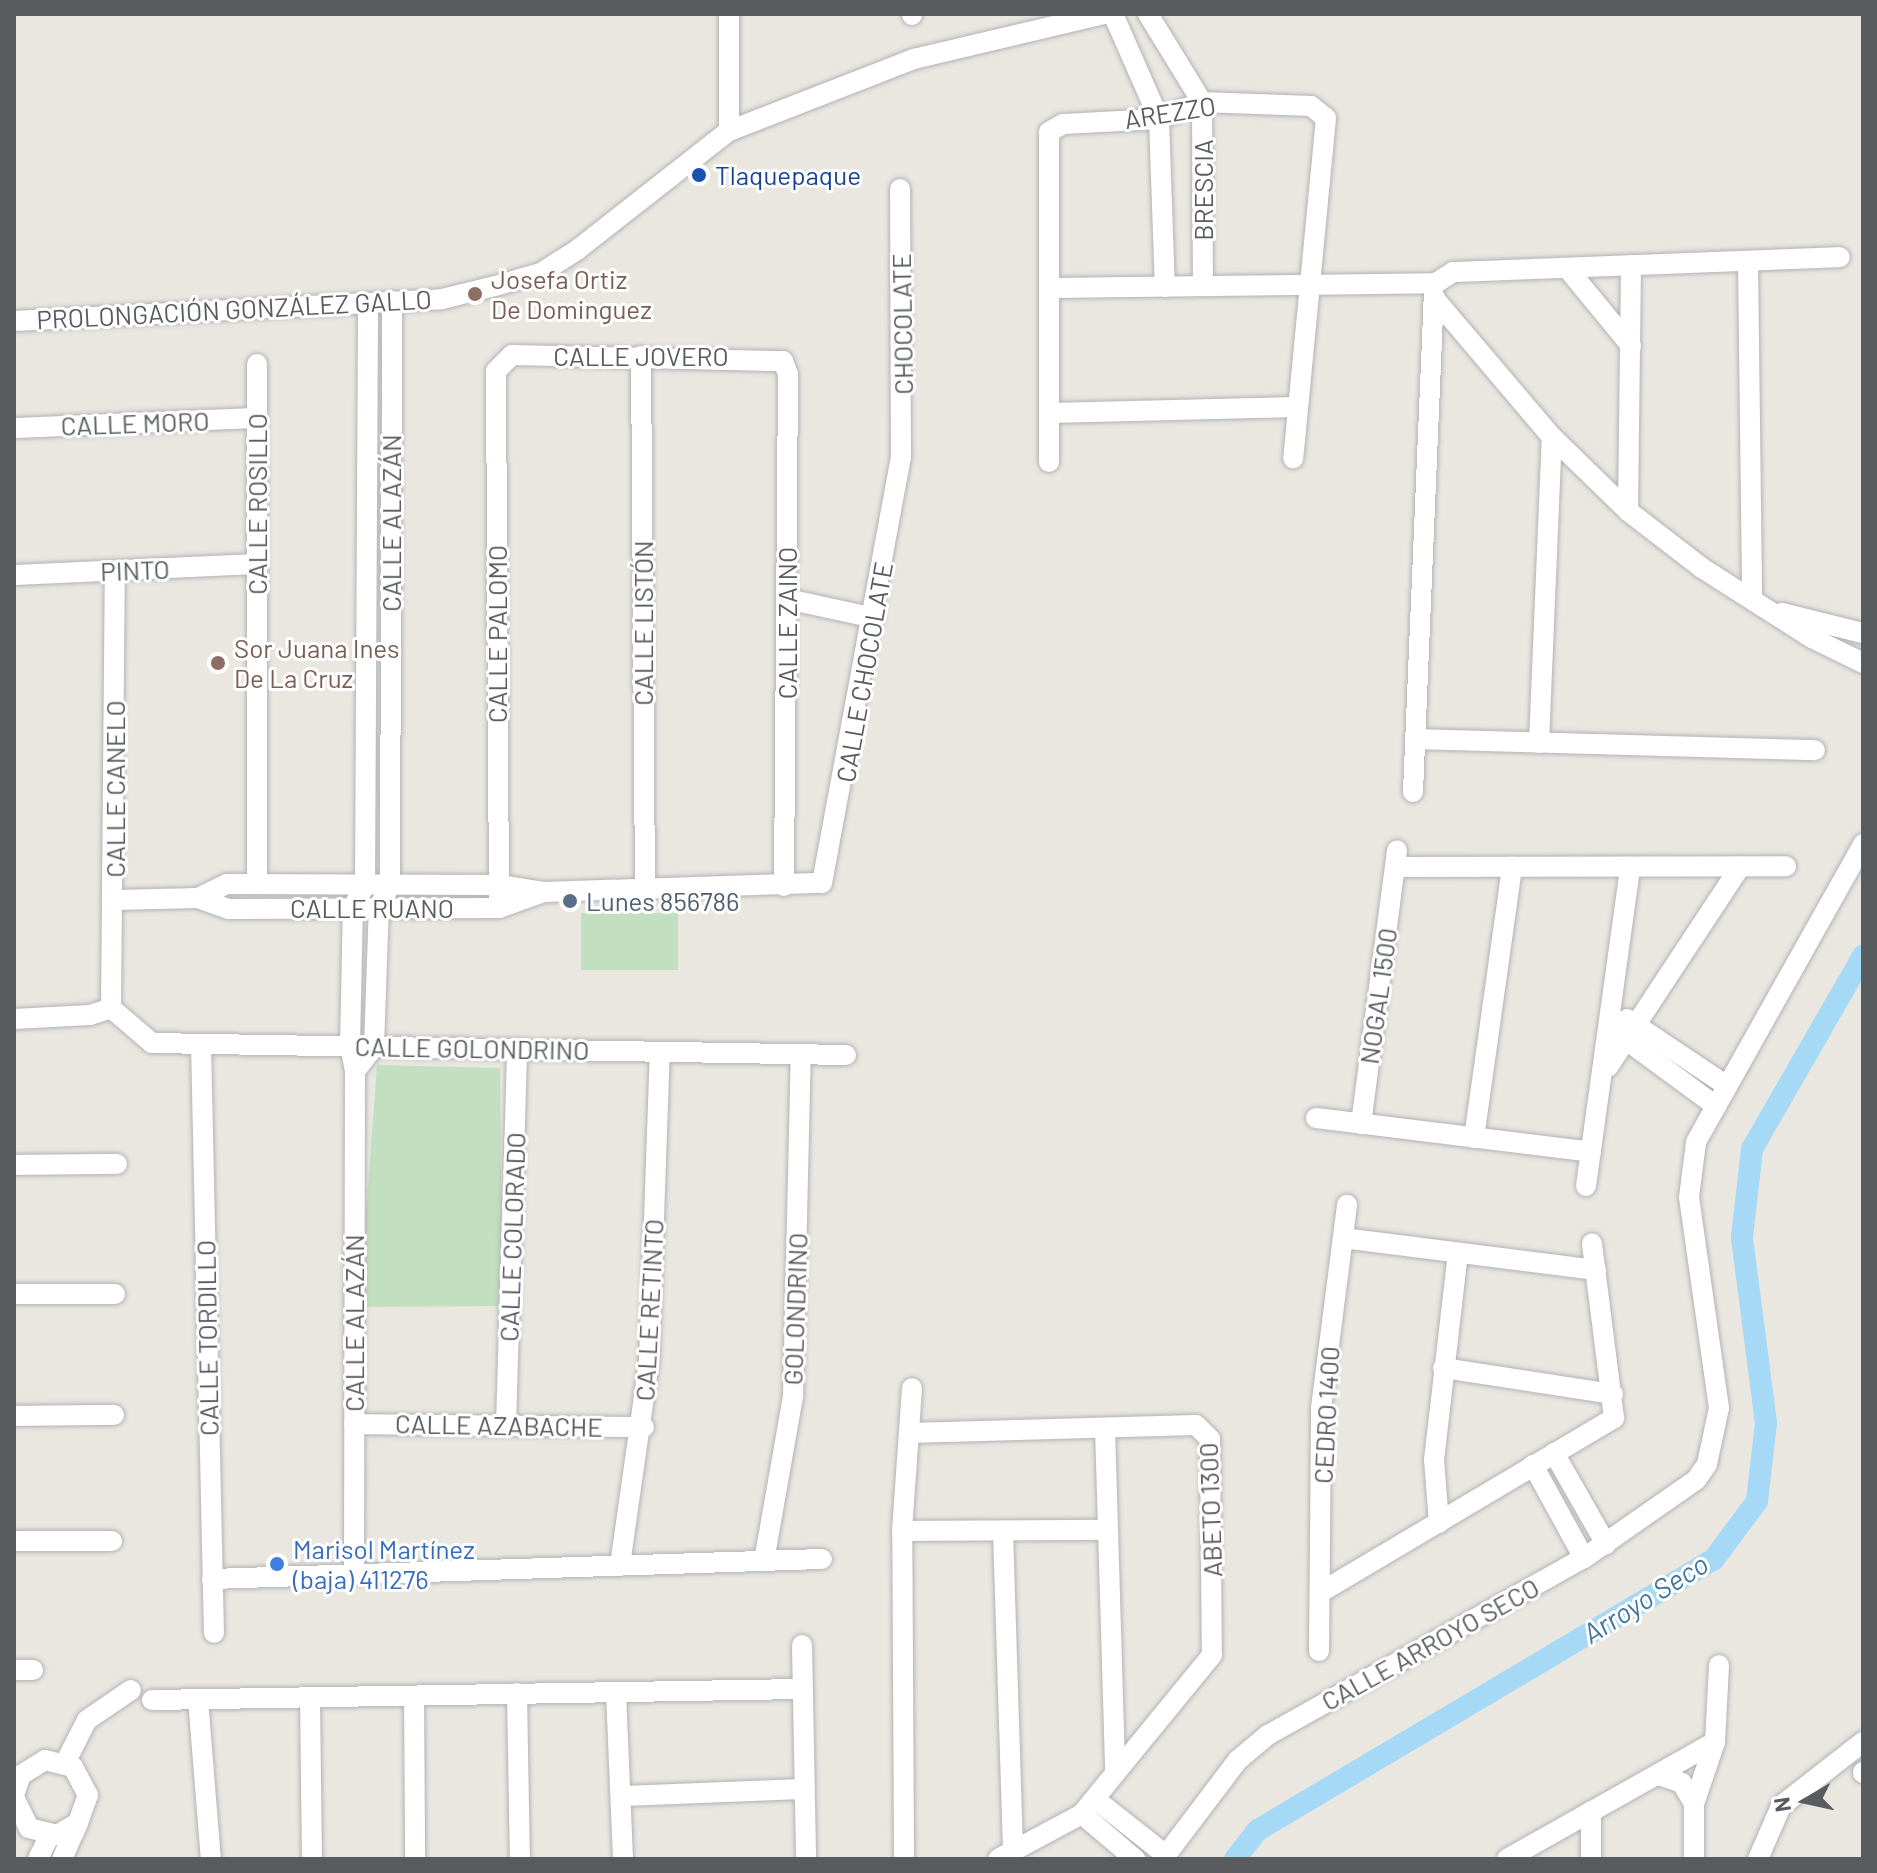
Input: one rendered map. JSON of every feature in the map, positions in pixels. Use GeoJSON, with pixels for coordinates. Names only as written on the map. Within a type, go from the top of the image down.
{"type":"FeatureCollection","features":[{"type":"Feature","properties":{"kind":"street"},"geometry":{"type":"LineString","coordinates":[[729,14],[729,131]]}},
{"type":"Feature","properties":{"kind":"street","name":"PROLONGACIÓN GONZÁLEZ GALLO"},"geometry":{"type":"LineString","coordinates":[[14,321],[442,299],[541,273],[729,131],[914,59],[1105,14]]}},
{"type":"Feature","properties":{"kind":"street","name":"BRESCIA"},"geometry":{"type":"LineString","coordinates":[[1113,14],[1159,119],[1165,287]]}},
{"type":"Feature","properties":{"kind":"street","name":"BRESCIA"},"geometry":{"type":"LineString","coordinates":[[1148,14],[1202,102],[1203,286]]}},
{"type":"Feature","properties":{"kind":"street","name":"AREZZO"},"geometry":{"type":"LineString","coordinates":[[1049,462],[1049,132],[1063,124],[1159,119],[1202,102],[1322,109],[1327,127],[1293,458]]}},
{"type":"Feature","properties":{"kind":"street","name":"CHOCOLATE"},"geometry":{"type":"LineString","coordinates":[[900,189],[901,458]]}},
{"type":"Feature","properties":{"kind":"street"},"geometry":{"type":"LineString","coordinates":[[1413,792],[1435,290],[1453,272],[1840,257]]}},
{"type":"Feature","properties":{"kind":"street"},"geometry":{"type":"LineString","coordinates":[[1748,261],[1752,597]]}},
{"type":"Feature","properties":{"kind":"street"},"geometry":{"type":"LineString","coordinates":[[1628,511],[1631,265]]}},
{"type":"Feature","properties":{"kind":"street"},"geometry":{"type":"LineString","coordinates":[[1567,268],[1631,346]]}},
{"type":"Feature","properties":{"kind":"street"},"geometry":{"type":"LineString","coordinates":[[1051,288],[1312,284],[1435,290],[1552,437],[1628,511],[1752,597],[1779,612],[1812,638],[1863,663]]}},
{"type":"Feature","properties":{"kind":"street","name":"CALLE ALAZÁN"},"geometry":{"type":"LineString","coordinates":[[374,1047],[379,907],[390,885],[392,301]]}},
{"type":"Feature","properties":{"kind":"street","name":"CALLE ALAZÁN"},"geometry":{"type":"LineString","coordinates":[[354,1574],[355,1071],[350,1046],[353,907],[365,885],[368,303]]}},
{"type":"Feature","properties":{"kind":"street","name":"CALLE JOVERO"},"geometry":{"type":"LineString","coordinates":[[500,361],[512,355],[783,361]]}},
{"type":"Feature","properties":{"kind":"street","name":"CALLE LISTÓN"},"geometry":{"type":"LineString","coordinates":[[641,356],[645,890]]}},
{"type":"Feature","properties":{"kind":"street","name":"CALLE PALOMO"},"geometry":{"type":"LineString","coordinates":[[499,908],[500,361]]}},
{"type":"Feature","properties":{"kind":"street","name":"CALLE ZAINO"},"geometry":{"type":"LineString","coordinates":[[783,361],[787,599],[784,886]]}},
{"type":"Feature","properties":{"kind":"street","name":"CALLE ROSILLO"},"geometry":{"type":"LineString","coordinates":[[257,364],[257,884]]}},
{"type":"Feature","properties":{"kind":"street"},"geometry":{"type":"LineString","coordinates":[[1049,413],[1298,407]]}},
{"type":"Feature","properties":{"kind":"street","name":"CALLE MORO"},"geometry":{"type":"LineString","coordinates":[[14,428],[257,418]]}},
{"type":"Feature","properties":{"kind":"street"},"geometry":{"type":"LineString","coordinates":[[1539,743],[1552,437]]}},
{"type":"Feature","properties":{"kind":"street","name":"CALLE CHOCOLATE"},"geometry":{"type":"LineString","coordinates":[[822,883],[874,618],[901,458]]}},
{"type":"Feature","properties":{"kind":"street","name":"PINTO"},"geometry":{"type":"LineString","coordinates":[[14,575],[257,564]]}},
{"type":"Feature","properties":{"kind":"street","name":"CALLE CANELO"},"geometry":{"type":"LineString","coordinates":[[111,1008],[115,900],[115,571]]}},
{"type":"Feature","properties":{"kind":"street"},"geometry":{"type":"LineString","coordinates":[[787,599],[874,618]]}},
{"type":"Feature","properties":{"kind":"street"},"geometry":{"type":"LineString","coordinates":[[1779,612],[1863,633]]}},
{"type":"Feature","properties":{"kind":"street"},"geometry":{"type":"LineString","coordinates":[[1415,739],[1815,750]]}},
{"type":"Feature","properties":{"kind":"street"},"geometry":{"type":"LineString","coordinates":[[1621,1026],[1716,1106],[1863,844]]}},
{"type":"Feature","properties":{"kind":"street","name":"NOGAL 1500"},"geometry":{"type":"LineString","coordinates":[[1361,1124],[1396,859],[1512,867],[1786,866]]}},
{"type":"Feature","properties":{"kind":"street"},"geometry":{"type":"LineString","coordinates":[[1474,1138],[1512,867]]}},
{"type":"Feature","properties":{"kind":"street"},"geometry":{"type":"LineString","coordinates":[[1586,1186],[1604,1074],[1621,1026],[1630,867]]}},
{"type":"Feature","properties":{"kind":"street"},"geometry":{"type":"LineString","coordinates":[[1621,1026],[1740,867]]}},
{"type":"Feature","properties":{"kind":"street","name":"CALLE RUANO"},"geometry":{"type":"LineString","coordinates":[[198,898],[227,884],[499,885],[544,892],[822,883]]}},
{"type":"Feature","properties":{"kind":"street","name":"CALLE RUANO"},"geometry":{"type":"LineString","coordinates":[[115,900],[198,898],[228,909],[499,908],[544,892]]}},
{"type":"Feature","properties":{"kind":"street"},"geometry":{"type":"LineString","coordinates":[[14,1019],[90,1015],[111,1008]]}},
{"type":"Feature","properties":{"kind":"street","name":"CALLE GOLONDRINO"},"geometry":{"type":"LineString","coordinates":[[111,1008],[152,1043],[846,1055]]}},
{"type":"Feature","properties":{"kind":"street"},"geometry":{"type":"LineString","coordinates":[[1621,1026],[1727,1086]]}},
{"type":"Feature","properties":{"kind":"street","name":"CALLE TORDILLO"},"geometry":{"type":"LineString","coordinates":[[201,1044],[214,1633]]}},
{"type":"Feature","properties":{"kind":"street"},"geometry":{"type":"LineString","coordinates":[[355,1071],[374,1047]]}},
{"type":"Feature","properties":{"kind":"street","name":"CALLE COLORADO"},"geometry":{"type":"LineString","coordinates":[[506,1425],[517,1049]]}},
{"type":"Feature","properties":{"kind":"street","name":"CALLE RETINTO"},"geometry":{"type":"LineString","coordinates":[[620,1565],[644,1427],[660,1052]]}},
{"type":"Feature","properties":{"kind":"street","name":"GOLONDRINO"},"geometry":{"type":"LineString","coordinates":[[764,1561],[793,1396],[801,1055]]}},
{"type":"Feature","properties":{"kind":"street","name":"CALLE ARROYO SECO"},"geometry":{"type":"LineString","coordinates":[[1164,1857],[1238,1760],[1268,1735],[1584,1558],[1696,1480],[1714,1449],[1719,1408],[1689,1197],[1696,1142],[1716,1106]]}},
{"type":"Feature","properties":{"kind":"street"},"geometry":{"type":"LineString","coordinates":[[1316,1118],[1591,1152]]}},
{"type":"Feature","properties":{"kind":"street"},"geometry":{"type":"LineString","coordinates":[[14,1165],[117,1164]]}},
{"type":"Feature","properties":{"kind":"street","name":"CEDRO 1400"},"geometry":{"type":"LineString","coordinates":[[1319,1651],[1321,1408],[1347,1205]]}},
{"type":"Feature","properties":{"kind":"street"},"geometry":{"type":"LineString","coordinates":[[1343,1238],[1596,1270]]}},
{"type":"Feature","properties":{"kind":"street"},"geometry":{"type":"LineString","coordinates":[[1321,1592],[1614,1418],[1592,1243]]}},
{"type":"Feature","properties":{"kind":"street"},"geometry":{"type":"LineString","coordinates":[[1439,1523],[1434,1460],[1458,1253]]}},
{"type":"Feature","properties":{"kind":"street"},"geometry":{"type":"LineString","coordinates":[[14,1294],[115,1294]]}},
{"type":"Feature","properties":{"kind":"street"},"geometry":{"type":"LineString","coordinates":[[1443,1368],[1613,1394]]}},
{"type":"Feature","properties":{"kind":"street"},"geometry":{"type":"LineString","coordinates":[[904,1859],[902,1531],[912,1388]]}},
{"type":"Feature","properties":{"kind":"street"},"geometry":{"type":"LineString","coordinates":[[14,1416],[114,1415]]}},
{"type":"Feature","properties":{"kind":"street","name":"CALLE AZABACHE"},"geometry":{"type":"LineString","coordinates":[[354,1424],[644,1427]]}},
{"type":"Feature","properties":{"kind":"street","name":"ABETO 1300"},"geometry":{"type":"LineString","coordinates":[[909,1433],[1196,1425],[1210,1439],[1212,1655],[1088,1806],[1006,1855]]}},
{"type":"Feature","properties":{"kind":"street"},"geometry":{"type":"LineString","coordinates":[[1105,1428],[1115,1773]]}},
{"type":"Feature","properties":{"kind":"street"},"geometry":{"type":"LineString","coordinates":[[1554,1453],[1606,1544]]}},
{"type":"Feature","properties":{"kind":"street"},"geometry":{"type":"LineString","coordinates":[[1533,1465],[1584,1558]]}},
{"type":"Feature","properties":{"kind":"street"},"geometry":{"type":"LineString","coordinates":[[902,1531],[1108,1530]]}},
{"type":"Feature","properties":{"kind":"street"},"geometry":{"type":"LineString","coordinates":[[1003,1531],[1006,1855]]}},
{"type":"Feature","properties":{"kind":"street"},"geometry":{"type":"LineString","coordinates":[[14,1541],[112,1541]]}},
{"type":"Feature","properties":{"kind":"street"},"geometry":{"type":"LineString","coordinates":[[212,1579],[822,1559]]}},
{"type":"Feature","properties":{"kind":"street"},"geometry":{"type":"LineString","coordinates":[[802,1645],[806,1859]]}},
{"type":"Feature","properties":{"kind":"street"},"geometry":{"type":"LineString","coordinates":[[1694,1859],[1694,1804],[1715,1742],[1719,1665]]}},
{"type":"Feature","properties":{"kind":"street"},"geometry":{"type":"LineString","coordinates":[[152,1700],[803,1689]]}},
{"type":"Feature","properties":{"kind":"street"},"geometry":{"type":"LineString","coordinates":[[65,1763],[87,1720],[131,1690]]}},
{"type":"Feature","properties":{"kind":"street"},"geometry":{"type":"LineString","coordinates":[[616,1692],[623,1859]]}},
{"type":"Feature","properties":{"kind":"street"},"geometry":{"type":"LineString","coordinates":[[517,1693],[520,1859]]}},
{"type":"Feature","properties":{"kind":"street"},"geometry":{"type":"LineString","coordinates":[[414,1696],[415,1859]]}},
{"type":"Feature","properties":{"kind":"street"},"geometry":{"type":"LineString","coordinates":[[310,1698],[312,1859]]}},
{"type":"Feature","properties":{"kind":"street"},"geometry":{"type":"LineString","coordinates":[[198,1699],[211,1859]]}},
{"type":"Feature","properties":{"kind":"street"},"geometry":{"type":"LineString","coordinates":[[1507,1859],[1715,1742]]}},
{"type":"Feature","properties":{"kind":"street"},"geometry":{"type":"LineString","coordinates":[[1758,1859],[1781,1806],[1863,1742]]}},
{"type":"Feature","properties":{"kind":"street"},"geometry":{"type":"LineString","coordinates":[[62,1859],[78,1823],[88,1795],[84,1779],[65,1763],[31,1765],[14,1796],[29,1828],[50,1834],[78,1823]]}},
{"type":"Feature","properties":{"kind":"street"},"geometry":{"type":"LineString","coordinates":[[1659,1775],[1682,1783],[1694,1804]]}},
{"type":"Feature","properties":{"kind":"street"},"geometry":{"type":"LineString","coordinates":[[621,1796],[805,1789]]}},
{"type":"Feature","properties":{"kind":"street"},"geometry":{"type":"LineString","coordinates":[[1088,1806],[1164,1857]]}},
{"type":"Feature","properties":{"kind":"street"},"geometry":{"type":"LineString","coordinates":[[1088,1806],[1135,1859]]}},
{"type":"Feature","properties":{"kind":"street"},"geometry":{"type":"LineString","coordinates":[[1591,1811],[1591,1859]]}},
{"type":"Feature","properties":{"kind":"street"},"geometry":{"type":"LineString","coordinates":[[38,1859],[50,1834]]}},
{"type":"Feature","properties":{"kind":"green space"},"geometry":{"type":"Polygon","coordinates":[[[581,913],[678,913],[678,970],[581,970],[581,913]]]}},
{"type":"Feature","properties":{"kind":"green space"},"geometry":{"type":"Polygon","coordinates":[[[377,1065],[500,1068],[502,1306],[359,1307],[377,1065]]]}},
{"type":"Feature","properties":{"kind":"waterway","name":"Arroyo Seco"},"geometry":{"type":"LineString","coordinates":[[1235,1859],[1258,1830],[1714,1559],[1757,1501],[1766,1423],[1742,1237],[1752,1149],[1863,956]]}},
{"type":"Feature","properties":{"kind":"place","name":"Tlaquepaque"},"geometry":{"type":"Point","coordinates":[699,175]}},
{"type":"Feature","properties":{"kind":"place","name":"Josefa Ortiz De Dominguez"},"geometry":{"type":"Point","coordinates":[475,294]}},
{"type":"Feature","properties":{"kind":"place","name":"Sor Juana Ines De La Cruz"},"geometry":{"type":"Point","coordinates":[218,663]}},
{"type":"Feature","properties":{"kind":"place","name":"Lunes 856786"},"geometry":{"type":"Point","coordinates":[570,901]}},
{"type":"Feature","properties":{"kind":"place","name":"Marisol Martínez (baja) 411276"},"geometry":{"type":"Point","coordinates":[277,1564]}}]}
